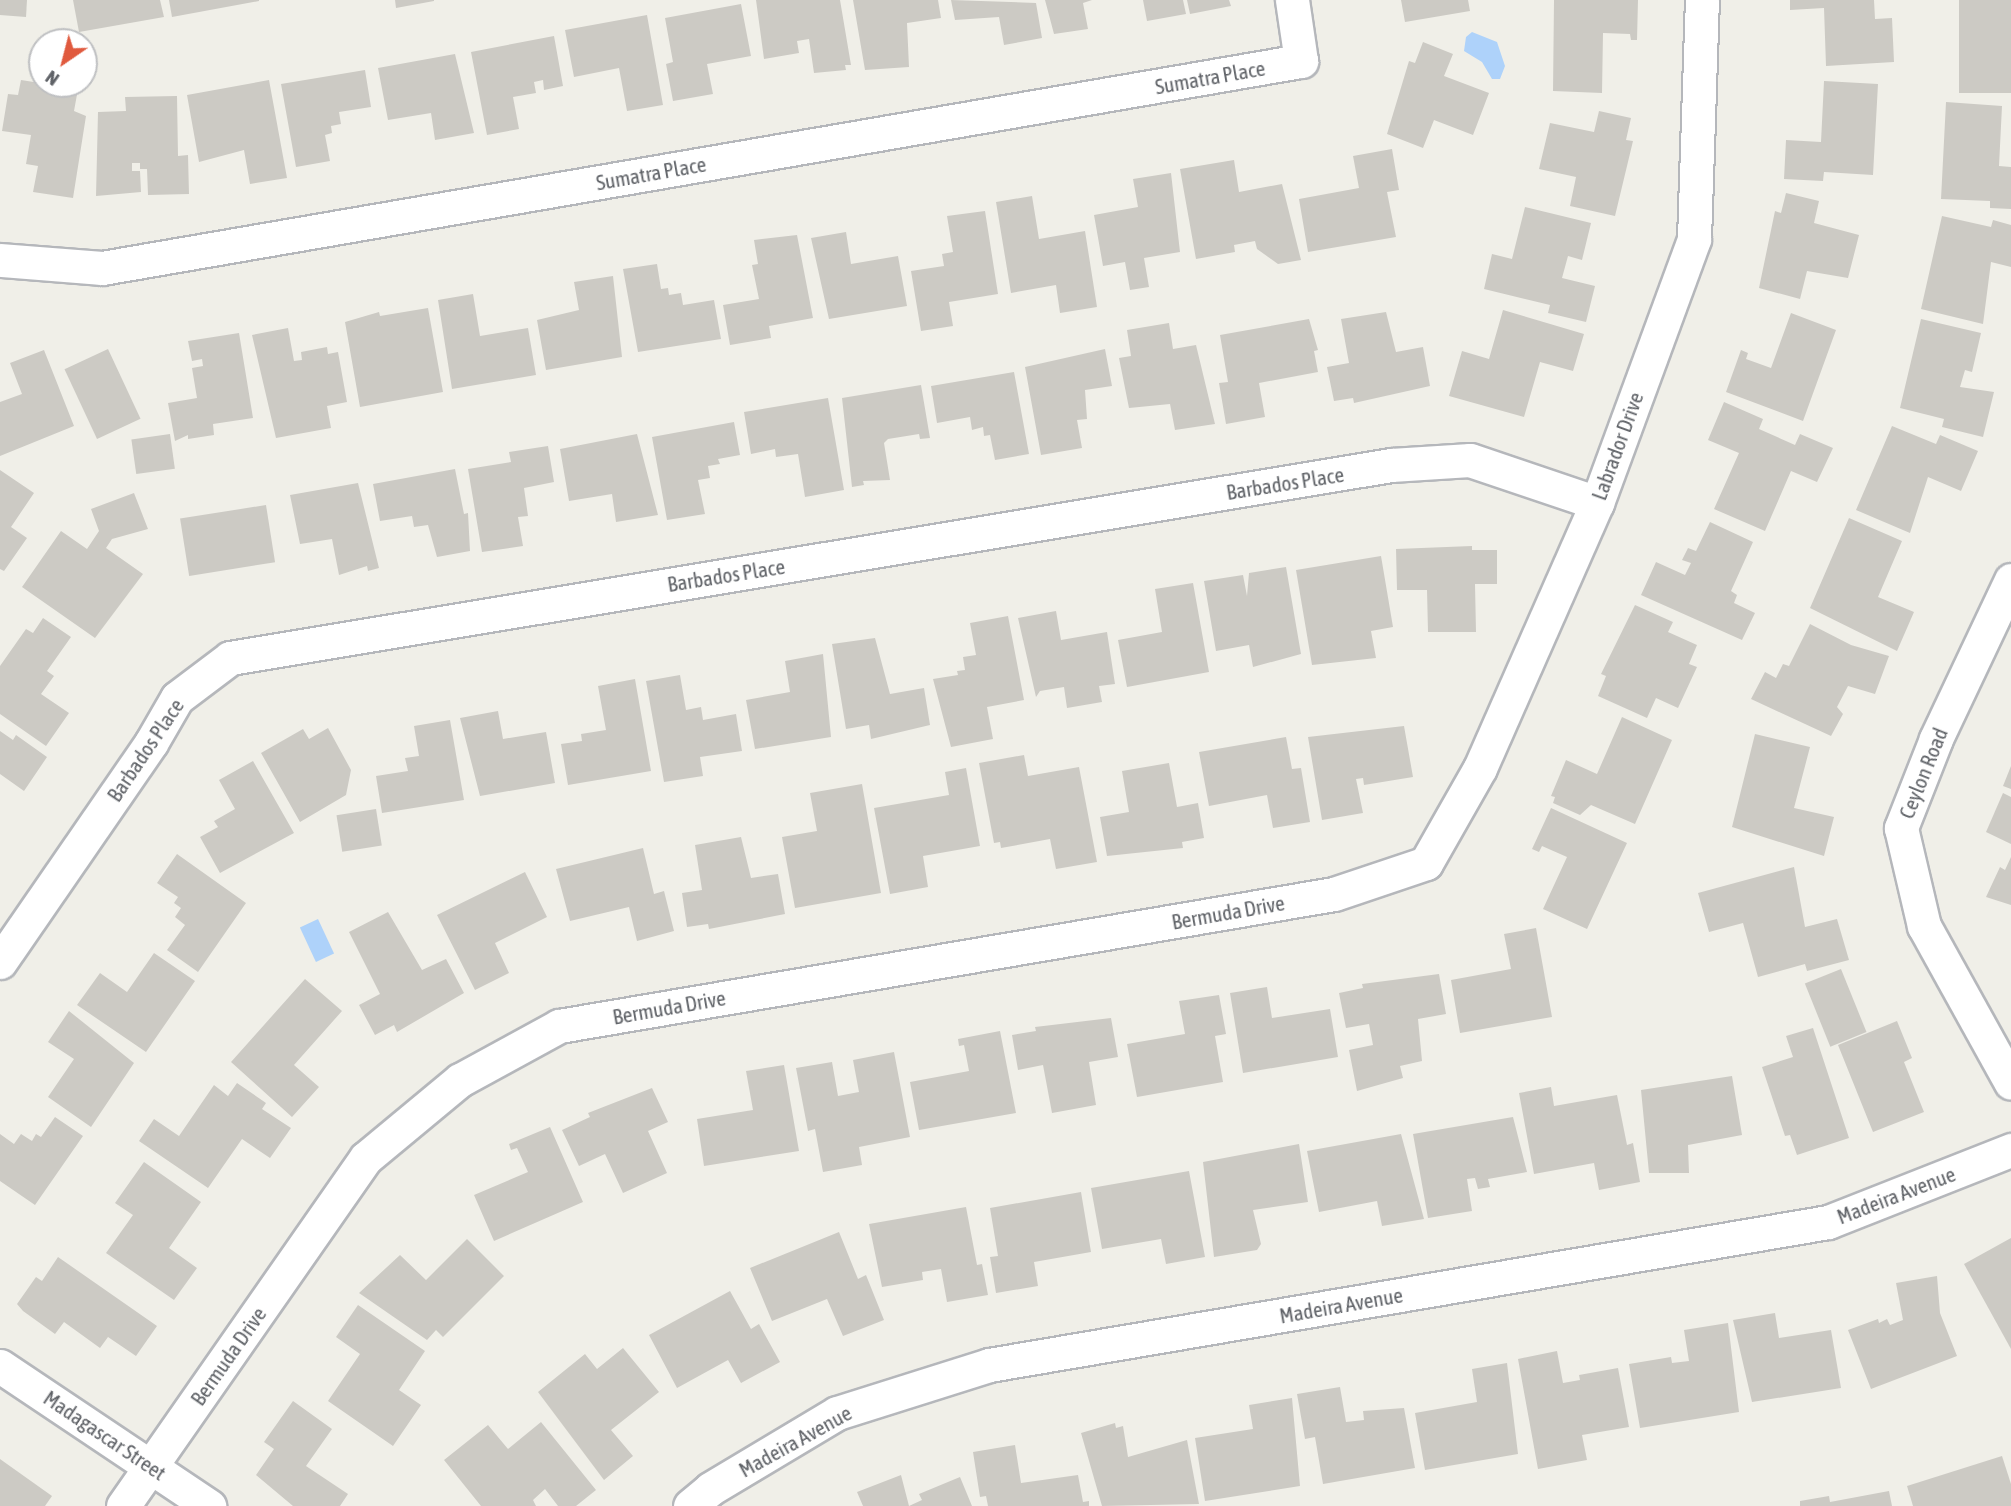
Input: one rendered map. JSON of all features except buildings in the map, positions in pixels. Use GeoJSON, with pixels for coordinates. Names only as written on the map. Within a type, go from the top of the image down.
{"type":"FeatureCollection","features":[{"type":"Feature","properties":{"kind":"street","name":"Sumatra Place"},"geometry":{"type":"LineString","coordinates":[[0,260],[102,268],[1300,61],[1292,0]]}},
{"type":"Feature","properties":{"kind":"street","name":"Labrador Drive"},"geometry":{"type":"LineString","coordinates":[[1426,863],[1480,768],[1597,503],[1694,239],[1702,0]]}},
{"type":"Feature","properties":{"kind":"street","name":"Barbados Place"},"geometry":{"type":"LineString","coordinates":[[0,962],[151,743],[177,698],[230,659],[1391,465],[1470,460],[1597,503]]}},
{"type":"Feature","properties":{"kind":"street","name":"Ceylon Road"},"geometry":{"type":"LineString","coordinates":[[2011,580],[1936,739],[1901,828],[1924,926],[2011,1083]]}},
{"type":"Feature","properties":{"kind":"street","name":"Bermuda Drive"},"geometry":{"type":"LineString","coordinates":[[123,1506],[366,1158],[460,1080],[559,1026],[1334,894],[1426,863]]}},
{"type":"Feature","properties":{"kind":"street","name":"Madeira Avenue"},"geometry":{"type":"LineString","coordinates":[[691,1506],[710,1489],[837,1413],[989,1365],[1828,1222],[2011,1150]]}},
{"type":"Feature","properties":{"kind":"street","name":"Madagascar Street"},"geometry":{"type":"LineString","coordinates":[[0,1366],[152,1465],[209,1506]]}},
{"type":"Feature","properties":{"kind":"water"},"geometry":{"type":"Polygon","coordinates":[[[1472,32],[1497,42],[1505,66],[1500,79],[1492,79],[1482,62],[1464,51],[1466,37],[1472,32]]]}},
{"type":"Feature","properties":{"kind":"water"},"geometry":{"type":"Polygon","coordinates":[[[318,919],[334,953],[316,962],[300,927],[318,919]]]}}]}
